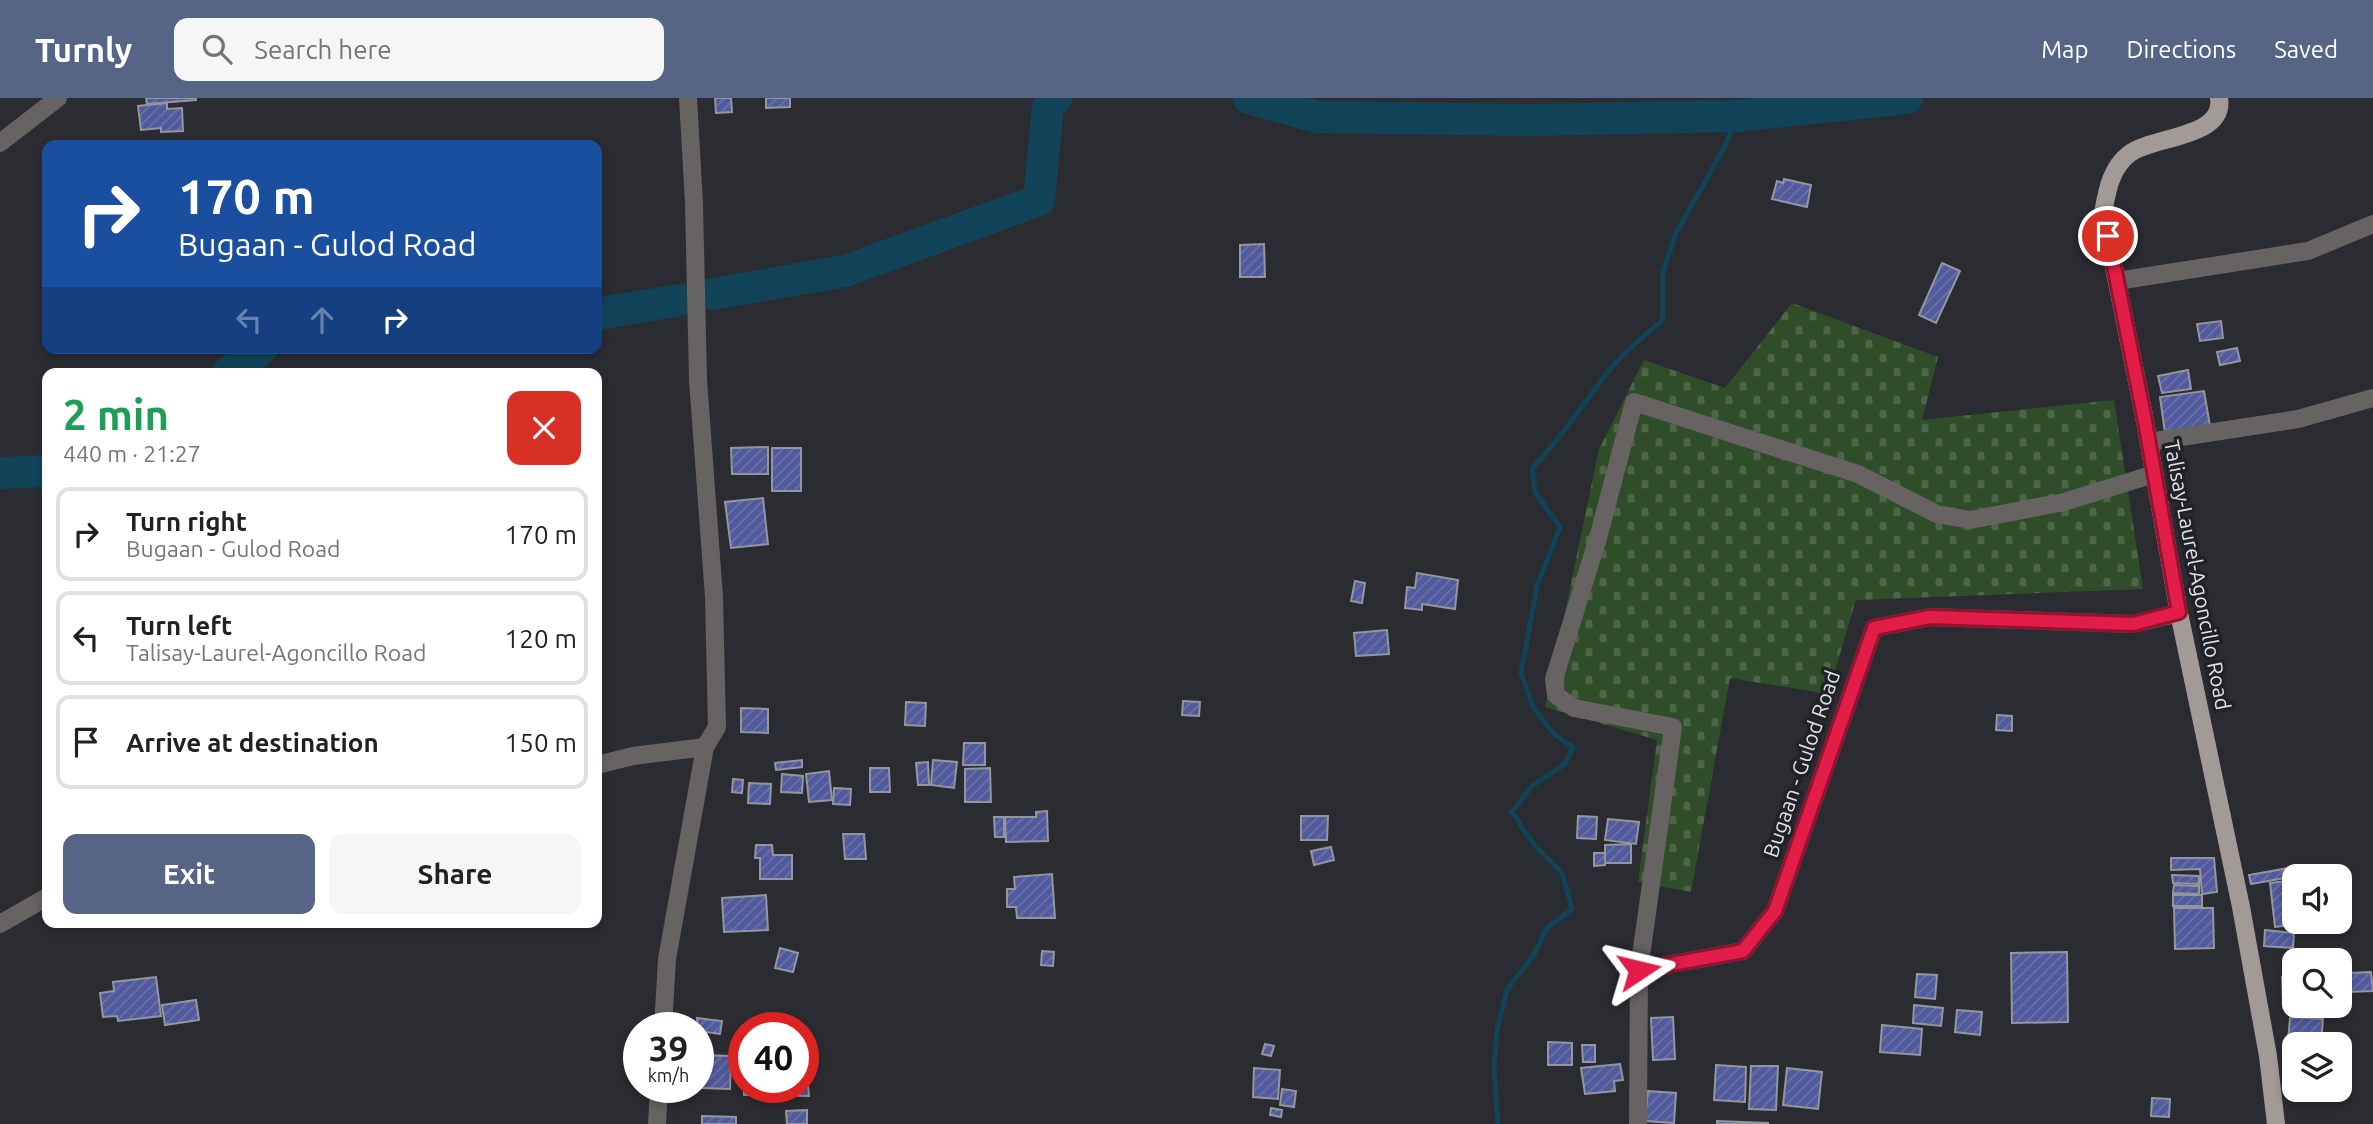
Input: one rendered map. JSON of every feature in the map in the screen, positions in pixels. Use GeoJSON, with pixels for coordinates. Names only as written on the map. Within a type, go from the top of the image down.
{"type":"FeatureCollection","features":[{"type":"Feature","properties":{"kind":"main road","name":"Talisay-Laurel-Agoncillo Road"},"geometry":{"type":"LineString","coordinates":[[2219,102],[2215,118],[2207,126],[2129,154],[2108,182],[2103,213],[2149,442],[2179,612],[2244,920],[2269,1056],[2276,1124]]}},
{"type":"Feature","properties":{"kind":"street"},"geometry":{"type":"LineString","coordinates":[[0,143],[58,98]]}},
{"type":"Feature","properties":{"kind":"street"},"geometry":{"type":"LineString","coordinates":[[664,1012],[667,959],[705,747],[717,727],[714,597],[698,380],[694,203],[688,98]]}},
{"type":"Feature","properties":{"kind":"street"},"geometry":{"type":"LineString","coordinates":[[2118,281],[2308,251],[2373,224]]}},
{"type":"Feature","properties":{"kind":"street"},"geometry":{"type":"LineString","coordinates":[[2149,442],[2298,419],[2373,398]]}},
{"type":"Feature","properties":{"kind":"street"},"geometry":{"type":"LineString","coordinates":[[1639,1124],[1639,970],[1673,727],[1574,708],[1556,695],[1554,679],[1598,538],[1634,402],[1858,474],[1937,514],[1970,520],[2064,502],[2154,474]]}},
{"type":"Feature","properties":{"kind":"street","name":"Bugaan - Gulod Road"},"geometry":{"type":"LineString","coordinates":[[1639,970],[1743,951],[1775,911],[1874,628],[1930,617],[2133,624],[2179,612]]}},
{"type":"Feature","properties":{"kind":"street"},"geometry":{"type":"LineString","coordinates":[[602,764],[633,756],[705,747]]}},
{"type":"Feature","properties":{"kind":"street"},"geometry":{"type":"LineString","coordinates":[[0,924],[42,900]]}},
{"type":"Feature","properties":{"kind":"street"},"geometry":{"type":"LineString","coordinates":[[656,1124],[658,1103]]}},
{"type":"Feature","properties":{"kind":"green space"},"geometry":{"type":"Polygon","coordinates":[[[1792,303],[1938,357],[1922,420],[2114,400],[2143,589],[1856,600],[1828,694],[1730,678],[1691,892],[1638,882],[1657,740],[1545,707],[1599,449],[1644,360],[1725,388],[1792,303]]]}},
{"type":"Feature","properties":{"kind":"building"},"geometry":{"type":"Polygon","coordinates":[[[146,98],[196,98],[196,100],[147,104],[146,98]]]}},
{"type":"Feature","properties":{"kind":"building"},"geometry":{"type":"Polygon","coordinates":[[[715,98],[731,98],[732,112],[716,113],[715,98]]]}},
{"type":"Feature","properties":{"kind":"building"},"geometry":{"type":"Polygon","coordinates":[[[766,98],[790,98],[790,107],[766,108],[766,98]]]}},
{"type":"Feature","properties":{"kind":"building"},"geometry":{"type":"Polygon","coordinates":[[[167,103],[167,109],[182,108],[183,131],[161,132],[161,128],[141,130],[138,106],[167,103]]]}},
{"type":"Feature","properties":{"kind":"building"},"geometry":{"type":"Polygon","coordinates":[[[1784,179],[1811,185],[1807,207],[1772,199],[1777,181],[1783,183],[1784,179]]]}},
{"type":"Feature","properties":{"kind":"building"},"geometry":{"type":"Polygon","coordinates":[[[1264,244],[1265,277],[1240,277],[1240,245],[1264,244]]]}},
{"type":"Feature","properties":{"kind":"building"},"geometry":{"type":"Polygon","coordinates":[[[1942,263],[1960,271],[1936,323],[1919,315],[1942,263]]]}},
{"type":"Feature","properties":{"kind":"building"},"geometry":{"type":"Polygon","coordinates":[[[2221,321],[2223,338],[2200,341],[2197,324],[2221,321]]]}},
{"type":"Feature","properties":{"kind":"building"},"geometry":{"type":"Polygon","coordinates":[[[2237,348],[2240,361],[2220,365],[2217,352],[2237,348]]]}},
{"type":"Feature","properties":{"kind":"building"},"geometry":{"type":"Polygon","coordinates":[[[2188,370],[2191,389],[2162,393],[2158,376],[2188,370]]]}},
{"type":"Feature","properties":{"kind":"building"},"geometry":{"type":"Polygon","coordinates":[[[2204,391],[2210,426],[2165,433],[2160,397],[2204,391]]]}},
{"type":"Feature","properties":{"kind":"building"},"geometry":{"type":"Polygon","coordinates":[[[768,447],[768,474],[732,474],[731,448],[768,447]]]}},
{"type":"Feature","properties":{"kind":"building"},"geometry":{"type":"Polygon","coordinates":[[[772,448],[801,448],[801,491],[772,491],[772,448]]]}},
{"type":"Feature","properties":{"kind":"building"},"geometry":{"type":"Polygon","coordinates":[[[763,498],[768,544],[731,548],[725,502],[763,498]]]}},
{"type":"Feature","properties":{"kind":"building"},"geometry":{"type":"Polygon","coordinates":[[[1417,573],[1458,580],[1455,609],[1422,604],[1422,610],[1405,608],[1407,587],[1415,588],[1417,573]]]}},
{"type":"Feature","properties":{"kind":"building"},"geometry":{"type":"Polygon","coordinates":[[[1355,581],[1365,583],[1362,603],[1351,601],[1355,581]]]}},
{"type":"Feature","properties":{"kind":"building"},"geometry":{"type":"Polygon","coordinates":[[[1387,630],[1389,654],[1356,656],[1354,633],[1387,630]]]}},
{"type":"Feature","properties":{"kind":"building"},"geometry":{"type":"Polygon","coordinates":[[[1183,701],[1200,702],[1199,716],[1182,715],[1183,701]]]}},
{"type":"Feature","properties":{"kind":"building"},"geometry":{"type":"Polygon","coordinates":[[[906,702],[926,703],[925,726],[905,725],[906,702]]]}},
{"type":"Feature","properties":{"kind":"building"},"geometry":{"type":"Polygon","coordinates":[[[741,708],[768,709],[768,733],[741,732],[741,708]]]}},
{"type":"Feature","properties":{"kind":"building"},"geometry":{"type":"Polygon","coordinates":[[[1997,715],[2012,716],[2012,731],[1996,730],[1997,715]]]}},
{"type":"Feature","properties":{"kind":"building"},"geometry":{"type":"Polygon","coordinates":[[[964,743],[985,743],[985,765],[963,765],[964,743]]]}},
{"type":"Feature","properties":{"kind":"building"},"geometry":{"type":"Polygon","coordinates":[[[802,760],[802,767],[776,770],[775,763],[802,760]]]}},
{"type":"Feature","properties":{"kind":"building"},"geometry":{"type":"Polygon","coordinates":[[[933,760],[957,762],[954,788],[931,785],[933,760]]]}},
{"type":"Feature","properties":{"kind":"building"},"geometry":{"type":"Polygon","coordinates":[[[928,762],[929,785],[918,785],[916,763],[928,762]]]}},
{"type":"Feature","properties":{"kind":"building"},"geometry":{"type":"Polygon","coordinates":[[[870,768],[889,768],[890,792],[870,792],[870,768]]]}},
{"type":"Feature","properties":{"kind":"building"},"geometry":{"type":"Polygon","coordinates":[[[990,768],[991,802],[965,802],[965,769],[990,768]]]}},
{"type":"Feature","properties":{"kind":"building"},"geometry":{"type":"Polygon","coordinates":[[[829,771],[832,800],[809,802],[806,774],[829,771]]]}},
{"type":"Feature","properties":{"kind":"building"},"geometry":{"type":"Polygon","coordinates":[[[782,774],[803,776],[802,793],[781,792],[782,774]]]}},
{"type":"Feature","properties":{"kind":"building"},"geometry":{"type":"Polygon","coordinates":[[[733,779],[743,780],[742,793],[732,792],[733,779]]]}},
{"type":"Feature","properties":{"kind":"building"},"geometry":{"type":"Polygon","coordinates":[[[749,783],[771,784],[770,804],[748,803],[749,783]]]}},
{"type":"Feature","properties":{"kind":"building"},"geometry":{"type":"Polygon","coordinates":[[[834,788],[851,789],[850,805],[833,804],[834,788]]]}},
{"type":"Feature","properties":{"kind":"building"},"geometry":{"type":"Polygon","coordinates":[[[1047,811],[1048,841],[1006,842],[1005,817],[1036,817],[1036,812],[1047,811]]]}},
{"type":"Feature","properties":{"kind":"building"},"geometry":{"type":"Polygon","coordinates":[[[1301,816],[1328,816],[1327,840],[1301,840],[1301,816]]]}},
{"type":"Feature","properties":{"kind":"building"},"geometry":{"type":"Polygon","coordinates":[[[1578,816],[1597,817],[1596,839],[1577,838],[1578,816]]]}},
{"type":"Feature","properties":{"kind":"building"},"geometry":{"type":"Polygon","coordinates":[[[994,817],[1004,817],[1004,837],[995,837],[994,817]]]}},
{"type":"Feature","properties":{"kind":"building"},"geometry":{"type":"Polygon","coordinates":[[[1608,819],[1639,822],[1636,844],[1605,840],[1608,819]]]}},
{"type":"Feature","properties":{"kind":"building"},"geometry":{"type":"Polygon","coordinates":[[[843,834],[864,834],[866,859],[845,859],[843,834]]]}},
{"type":"Feature","properties":{"kind":"building"},"geometry":{"type":"Polygon","coordinates":[[[1631,844],[1631,863],[1605,863],[1605,845],[1631,844]]]}},
{"type":"Feature","properties":{"kind":"building"},"geometry":{"type":"Polygon","coordinates":[[[756,845],[772,845],[773,855],[792,855],[792,879],[760,879],[760,858],[755,858],[756,845]]]}},
{"type":"Feature","properties":{"kind":"building"},"geometry":{"type":"Polygon","coordinates":[[[1331,847],[1334,860],[1314,865],[1311,851],[1331,847]]]}},
{"type":"Feature","properties":{"kind":"building"},"geometry":{"type":"Polygon","coordinates":[[[1594,853],[1605,853],[1605,865],[1594,866],[1594,853]]]}},
{"type":"Feature","properties":{"kind":"building"},"geometry":{"type":"Polygon","coordinates":[[[2171,858],[2214,858],[2217,892],[2202,894],[2200,869],[2171,870],[2171,858]]]}},
{"type":"Feature","properties":{"kind":"building"},"geometry":{"type":"Polygon","coordinates":[[[2282,869],[2282,879],[2251,884],[2249,875],[2282,869]]]}},
{"type":"Feature","properties":{"kind":"building"},"geometry":{"type":"Polygon","coordinates":[[[1052,874],[1055,918],[1017,918],[1016,907],[1007,907],[1007,889],[1015,889],[1014,877],[1052,874]]]}},
{"type":"Feature","properties":{"kind":"building"},"geometry":{"type":"Polygon","coordinates":[[[2172,875],[2199,876],[2199,884],[2173,883],[2172,875]]]}},
{"type":"Feature","properties":{"kind":"building"},"geometry":{"type":"Polygon","coordinates":[[[2282,882],[2282,926],[2275,927],[2270,883],[2282,882]]]}},
{"type":"Feature","properties":{"kind":"building"},"geometry":{"type":"Polygon","coordinates":[[[2174,885],[2199,886],[2199,894],[2173,893],[2174,885]]]}},
{"type":"Feature","properties":{"kind":"building"},"geometry":{"type":"Polygon","coordinates":[[[766,895],[768,930],[724,932],[722,898],[766,895]]]}},
{"type":"Feature","properties":{"kind":"building"},"geometry":{"type":"Polygon","coordinates":[[[2173,895],[2202,895],[2202,906],[2173,906],[2173,895]]]}},
{"type":"Feature","properties":{"kind":"building"},"geometry":{"type":"Polygon","coordinates":[[[2174,908],[2213,908],[2214,948],[2175,949],[2174,908]]]}},
{"type":"Feature","properties":{"kind":"building"},"geometry":{"type":"Polygon","coordinates":[[[2265,930],[2294,934],[2293,948],[2264,946],[2265,930]]]}},
{"type":"Feature","properties":{"kind":"building"},"geometry":{"type":"Polygon","coordinates":[[[780,948],[798,953],[793,972],[775,968],[780,948]]]}},
{"type":"Feature","properties":{"kind":"building"},"geometry":{"type":"Polygon","coordinates":[[[1042,951],[1054,952],[1053,966],[1041,965],[1042,951]]]}},
{"type":"Feature","properties":{"kind":"building"},"geometry":{"type":"Polygon","coordinates":[[[2067,952],[2068,1022],[2012,1023],[2011,953],[2067,952]]]}},
{"type":"Feature","properties":{"kind":"building"},"geometry":{"type":"Polygon","coordinates":[[[2371,972],[2373,991],[2352,992],[2352,973],[2371,972]]]}},
{"type":"Feature","properties":{"kind":"building"},"geometry":{"type":"Polygon","coordinates":[[[1917,974],[1937,975],[1935,999],[1915,997],[1917,974]]]}},
{"type":"Feature","properties":{"kind":"building"},"geometry":{"type":"Polygon","coordinates":[[[156,977],[161,1016],[118,1021],[117,1016],[103,1017],[100,993],[114,991],[113,982],[156,977]]]}},
{"type":"Feature","properties":{"kind":"building"},"geometry":{"type":"Polygon","coordinates":[[[196,1000],[199,1020],[165,1025],[162,1005],[196,1000]]]}},
{"type":"Feature","properties":{"kind":"building"},"geometry":{"type":"Polygon","coordinates":[[[1914,1005],[1943,1008],[1941,1026],[1913,1023],[1914,1005]]]}},
{"type":"Feature","properties":{"kind":"building"},"geometry":{"type":"Polygon","coordinates":[[[1957,1010],[1982,1012],[1980,1035],[1955,1032],[1957,1010]]]}},
{"type":"Feature","properties":{"kind":"building"},"geometry":{"type":"Polygon","coordinates":[[[1673,1017],[1675,1059],[1653,1060],[1651,1018],[1673,1017]]]}},
{"type":"Feature","properties":{"kind":"building"},"geometry":{"type":"Polygon","coordinates":[[[2290,1018],[2323,1019],[2322,1032],[2289,1032],[2290,1018]]]}},
{"type":"Feature","properties":{"kind":"building"},"geometry":{"type":"Polygon","coordinates":[[[714,1020],[722,1021],[720,1034],[714,1033],[714,1020]]]}},
{"type":"Feature","properties":{"kind":"building"},"geometry":{"type":"Polygon","coordinates":[[[1882,1025],[1922,1029],[1920,1055],[1880,1052],[1882,1025]]]}},
{"type":"Feature","properties":{"kind":"building"},"geometry":{"type":"Polygon","coordinates":[[[1548,1042],[1572,1043],[1572,1065],[1548,1065],[1548,1042]]]}},
{"type":"Feature","properties":{"kind":"building"},"geometry":{"type":"Polygon","coordinates":[[[1265,1044],[1274,1046],[1271,1056],[1262,1054],[1265,1044]]]}},
{"type":"Feature","properties":{"kind":"building"},"geometry":{"type":"Polygon","coordinates":[[[1582,1045],[1595,1045],[1595,1062],[1583,1062],[1582,1045]]]}},
{"type":"Feature","properties":{"kind":"building"},"geometry":{"type":"Polygon","coordinates":[[[714,1055],[728,1056],[728,1089],[714,1088],[714,1055]]]}},
{"type":"Feature","properties":{"kind":"building"},"geometry":{"type":"Polygon","coordinates":[[[1620,1064],[1623,1080],[1614,1081],[1615,1091],[1585,1094],[1581,1068],[1620,1064]]]}},
{"type":"Feature","properties":{"kind":"building"},"geometry":{"type":"Polygon","coordinates":[[[1716,1065],[1746,1067],[1745,1102],[1714,1100],[1716,1065]]]}},
{"type":"Feature","properties":{"kind":"building"},"geometry":{"type":"Polygon","coordinates":[[[1751,1066],[1778,1066],[1776,1110],[1749,1109],[1751,1066]]]}},
{"type":"Feature","properties":{"kind":"building"},"geometry":{"type":"Polygon","coordinates":[[[1254,1068],[1280,1070],[1278,1099],[1253,1097],[1254,1068]]]}},
{"type":"Feature","properties":{"kind":"building"},"geometry":{"type":"Polygon","coordinates":[[[1787,1068],[1822,1072],[1818,1109],[1783,1105],[1787,1068]]]}},
{"type":"Feature","properties":{"kind":"building"},"geometry":{"type":"Polygon","coordinates":[[[1282,1089],[1296,1091],[1294,1107],[1280,1105],[1282,1089]]]}},
{"type":"Feature","properties":{"kind":"building"},"geometry":{"type":"Polygon","coordinates":[[[1648,1091],[1676,1093],[1674,1123],[1645,1121],[1648,1091]]]}},
{"type":"Feature","properties":{"kind":"building"},"geometry":{"type":"Polygon","coordinates":[[[2152,1098],[2170,1099],[2169,1117],[2151,1116],[2152,1098]]]}},
{"type":"Feature","properties":{"kind":"building"},"geometry":{"type":"Polygon","coordinates":[[[1271,1108],[1282,1110],[1281,1117],[1270,1115],[1271,1108]]]}},
{"type":"Feature","properties":{"kind":"building"},"geometry":{"type":"Polygon","coordinates":[[[807,1110],[807,1124],[787,1124],[786,1111],[807,1110]]]}},
{"type":"Feature","properties":{"kind":"building"},"geometry":{"type":"Polygon","coordinates":[[[702,1116],[736,1117],[736,1124],[702,1124],[702,1116]]]}},
{"type":"Feature","properties":{"kind":"building"},"geometry":{"type":"Polygon","coordinates":[[[1717,1121],[1768,1123],[1768,1124],[1717,1124],[1717,1121]]]}},
{"type":"Feature","properties":{"kind":"waterway"},"geometry":{"type":"LineString","coordinates":[[712,294],[845,271],[1039,200],[1048,107],[1056,98]]}},
{"type":"Feature","properties":{"kind":"waterway"},"geometry":{"type":"LineString","coordinates":[[1249,98],[1317,117],[1532,120],[1738,116],[1907,98]]}},
{"type":"Feature","properties":{"kind":"waterway"},"geometry":{"type":"LineString","coordinates":[[1498,1124],[1494,1070],[1497,1030],[1507,990],[1535,953],[1546,929],[1572,909],[1562,873],[1534,845],[1512,812],[1532,786],[1565,764],[1573,747],[1554,734],[1533,707],[1521,673],[1537,586],[1560,527],[1535,492],[1532,468],[1562,434],[1613,365],[1663,320],[1663,272],[1676,233],[1724,148],[1738,116]]}},
{"type":"Feature","properties":{"kind":"waterway"},"geometry":{"type":"LineString","coordinates":[[602,313],[680,300]]}},
{"type":"Feature","properties":{"kind":"waterway"},"geometry":{"type":"LineString","coordinates":[[235,368],[254,354]]}},
{"type":"Feature","properties":{"kind":"waterway"},"geometry":{"type":"LineString","coordinates":[[0,473],[42,471]]}},
{"type":"Feature","properties":{"kind":"route"},"geometry":{"type":"LineString","coordinates":[[1639,970],[1743,951],[1775,911],[1874,628],[1930,617],[2133,624],[2179,612],[2108,236]]}}]}
